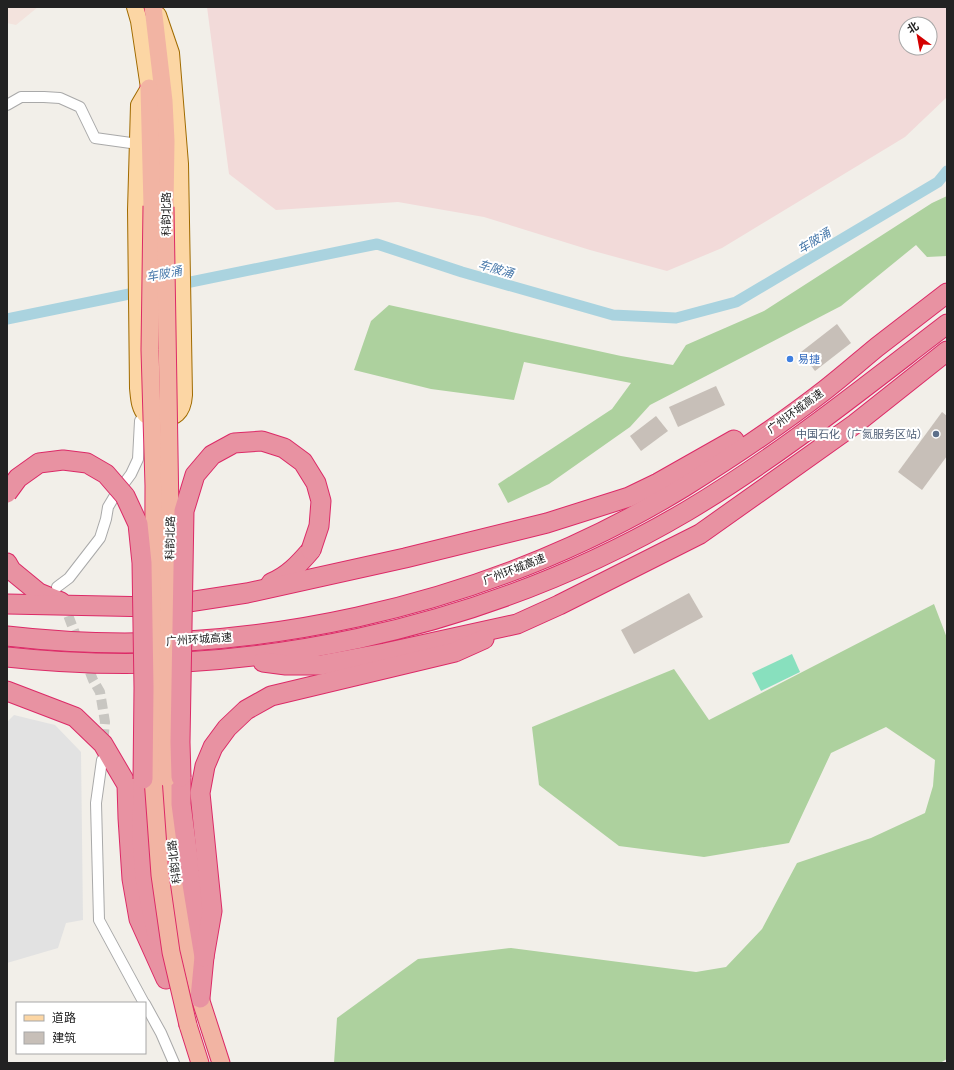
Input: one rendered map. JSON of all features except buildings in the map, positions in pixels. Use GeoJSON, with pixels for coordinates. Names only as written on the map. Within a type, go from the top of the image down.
{"type":"FeatureCollection","features":[{"type":"Feature","properties":{"kind":"highway","name":"科韵北路"},"geometry":{"type":"LineString","coordinates":[[154,7],[164,101],[166,141],[159,206],[150,350],[154,486],[153,778],[160,875],[170,944],[188,1025],[200,1063]]}},
{"type":"Feature","properties":{"kind":"highway","name":"科韵北路"},"geometry":{"type":"LineString","coordinates":[[149,88],[159,206],[170,513],[167,778],[170,832],[180,918],[200,998],[221,1063]]}},
{"type":"Feature","properties":{"kind":"highway","name":"广州环城高速"},"geometry":{"type":"LineString","coordinates":[[7,636],[42,640],[133,643],[200,640],[290,629],[355,617],[466,587],[567,548],[622,521],[682,488],[825,390],[947,293]]}},
{"type":"Feature","properties":{"kind":"highway","name":"广州环城高速"},"geometry":{"type":"LineString","coordinates":[[7,657],[42,661],[132,664],[225,658],[288,651],[359,639],[408,627],[475,606],[577,568],[640,537],[687,510],[767,459],[947,324]]}},
{"type":"Feature","properties":{"kind":"highway"},"geometry":{"type":"LineString","coordinates":[[200,998],[204,957],[212,911],[200,793],[205,766],[213,747],[227,728],[246,710],[271,696],[455,652],[559,606],[700,534],[855,424],[947,351]]}},
{"type":"Feature","properties":{"kind":"highway"},"geometry":{"type":"LineString","coordinates":[[7,604],[74,607],[156,607],[247,593],[444,549],[547,523],[629,498],[825,390]]}},
{"type":"Feature","properties":{"kind":"highway"},"geometry":{"type":"LineString","coordinates":[[204,957],[190,872],[181,804],[180,742],[184,511],[196,475],[212,454],[234,443],[262,441],[284,448],[302,462],[316,483],[321,502],[319,526],[311,550],[298,566],[281,579],[247,593]]}},
{"type":"Feature","properties":{"kind":"highway"},"geometry":{"type":"LineString","coordinates":[[7,493],[18,478],[39,464],[63,460],[87,463],[106,474],[125,496],[138,524],[142,563],[144,688],[142,838],[145,878],[166,980]]}},
{"type":"Feature","properties":{"kind":"highway"},"geometry":{"type":"LineString","coordinates":[[7,563],[11,570],[39,593],[74,607]]}},
{"type":"Feature","properties":{"kind":"highway"},"geometry":{"type":"LineString","coordinates":[[225,658],[286,665],[321,665],[385,653],[517,624]]}},
{"type":"Feature","properties":{"kind":"highway"},"geometry":{"type":"LineString","coordinates":[[7,691],[75,717],[103,744],[127,785],[132,879],[139,919],[188,1025]]}},
{"type":"Feature","properties":{"kind":"main road","name":"科韵北路"},"geometry":{"type":"LineString","coordinates":[[135,7],[145,56],[149,88]]}},
{"type":"Feature","properties":{"kind":"main road"},"geometry":{"type":"LineString","coordinates":[[149,88],[139,105],[138,144],[159,206],[184,366],[184,403],[181,410],[175,415],[163,419],[147,416],[142,409],[139,398],[138,367],[159,206]]}},
{"type":"Feature","properties":{"kind":"street"},"geometry":{"type":"LineString","coordinates":[[7,105],[21,97],[44,96],[60,98],[80,107],[94,138],[138,144]]}},
{"type":"Feature","properties":{"kind":"street"},"geometry":{"type":"LineString","coordinates":[[57,587],[69,578],[100,538],[108,507],[131,474],[138,458],[140,421],[145,413]]}},
{"type":"Feature","properties":{"kind":"street"},"geometry":{"type":"LineString","coordinates":[[102,760],[96,803],[99,920],[144,1002]]}},
{"type":"Feature","properties":{"kind":"street"},"geometry":{"type":"LineString","coordinates":[[146,1006],[161,1033],[174,1063]]}},
{"type":"Feature","properties":{"kind":"shaded area"},"geometry":{"type":"Polygon","coordinates":[[[7,7],[38,7],[16,25],[7,23],[7,7]]]}},
{"type":"Feature","properties":{"kind":"shaded area"},"geometry":{"type":"Polygon","coordinates":[[[207,7],[947,7],[947,97],[905,137],[722,248],[667,271],[590,250],[484,217],[398,202],[276,210],[229,174],[207,7]]]}},
{"type":"Feature","properties":{"kind":"shaded area"},"geometry":{"type":"Polygon","coordinates":[[[14,715],[55,725],[81,752],[83,920],[66,923],[58,948],[7,963],[7,722],[14,715]]]}},
{"type":"Feature","properties":{"kind":"green space"},"geometry":{"type":"Polygon","coordinates":[[[947,196],[947,256],[927,257],[916,245],[841,306],[650,405],[630,427],[549,484],[508,503],[498,484],[612,409],[631,383],[524,362],[514,400],[431,389],[354,370],[371,321],[389,305],[621,356],[673,365],[686,345],[764,311],[932,203],[947,196]]]}},
{"type":"Feature","properties":{"kind":"green space"},"geometry":{"type":"Polygon","coordinates":[[[934,604],[947,638],[947,1059],[940,1063],[334,1063],[337,1018],[418,959],[511,948],[696,972],[726,967],[762,929],[797,863],[871,838],[925,813],[933,786],[935,760],[886,727],[831,753],[789,843],[704,857],[619,846],[539,785],[532,727],[674,669],[709,720],[934,604]]]}},
{"type":"Feature","properties":{"kind":"green space"},"geometry":{"type":"Polygon","coordinates":[[[792,654],[800,672],[761,691],[752,673],[792,654]]]}},
{"type":"Feature","properties":{"kind":"waterway","name":"车陂涌"},"geometry":{"type":"LineString","coordinates":[[176,285],[377,244],[462,272],[613,315],[676,318],[736,302],[938,182],[947,171]]}},
{"type":"Feature","properties":{"kind":"waterway","name":"车陂涌"},"geometry":{"type":"LineString","coordinates":[[7,319],[144,291]]}},
{"type":"Feature","properties":{"kind":"tunnel"},"geometry":{"type":"LineString","coordinates":[[63,602],[93,680],[100,692],[105,722],[103,744]]}},
{"type":"Feature","properties":{"kind":"place","name":"易捷"},"geometry":{"type":"Point","coordinates":[790,359]}},
{"type":"Feature","properties":{"kind":"place","name":"中国石化（广氮服务区站）"},"geometry":{"type":"Point","coordinates":[936,434]}}]}
